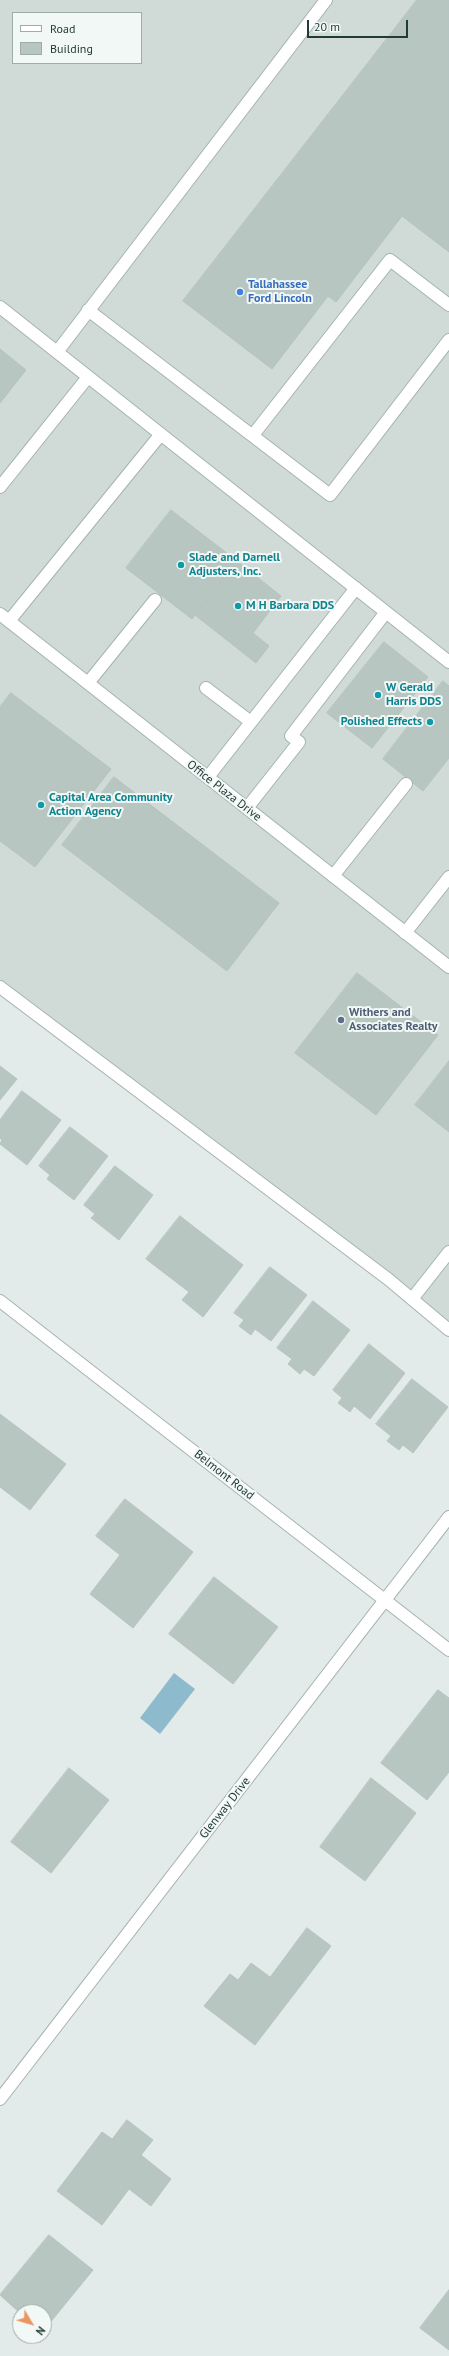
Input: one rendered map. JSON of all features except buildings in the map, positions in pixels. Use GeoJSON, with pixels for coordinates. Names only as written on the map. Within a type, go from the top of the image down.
{"type":"FeatureCollection","features":[{"type":"Feature","properties":{"kind":"street"},"geometry":{"type":"LineString","coordinates":[[57,352],[326,0]]}},
{"type":"Feature","properties":{"kind":"street"},"geometry":{"type":"LineString","coordinates":[[253,435],[390,260],[449,305]]}},
{"type":"Feature","properties":{"kind":"street"},"geometry":{"type":"LineString","coordinates":[[0,307],[449,662]]}},
{"type":"Feature","properties":{"kind":"street"},"geometry":{"type":"LineString","coordinates":[[88,310],[330,494],[449,340]]}},
{"type":"Feature","properties":{"kind":"street"},"geometry":{"type":"LineString","coordinates":[[0,487],[88,377]]}},
{"type":"Feature","properties":{"kind":"street"},"geometry":{"type":"LineString","coordinates":[[4,617],[161,434]]}},
{"type":"Feature","properties":{"kind":"street"},"geometry":{"type":"LineString","coordinates":[[208,778],[356,588]]}},
{"type":"Feature","properties":{"kind":"street"},"geometry":{"type":"LineString","coordinates":[[88,683],[155,600]]}},
{"type":"Feature","properties":{"kind":"street"},"geometry":{"type":"LineString","coordinates":[[248,808],[299,742],[291,736],[386,612]]}},
{"type":"Feature","properties":{"kind":"street","name":"Office Plaza Drive"},"geometry":{"type":"LineString","coordinates":[[4,617],[449,967]]}},
{"type":"Feature","properties":{"kind":"street"},"geometry":{"type":"LineString","coordinates":[[206,688],[251,722]]}},
{"type":"Feature","properties":{"kind":"street"},"geometry":{"type":"LineString","coordinates":[[333,876],[406,784]]}},
{"type":"Feature","properties":{"kind":"street"},"geometry":{"type":"LineString","coordinates":[[405,933],[449,877]]}},
{"type":"Feature","properties":{"kind":"street"},"geometry":{"type":"LineString","coordinates":[[0,987],[412,1299],[449,1330]]}},
{"type":"Feature","properties":{"kind":"street"},"geometry":{"type":"LineString","coordinates":[[412,1299],[449,1252]]}},
{"type":"Feature","properties":{"kind":"street","name":"Belmont Road"},"geometry":{"type":"LineString","coordinates":[[0,1301],[449,1650]]}},
{"type":"Feature","properties":{"kind":"street","name":"Glenway Drive"},"geometry":{"type":"LineString","coordinates":[[0,2099],[449,1517]]}},
{"type":"Feature","properties":{"kind":"shaded area"},"geometry":{"type":"Polygon","coordinates":[[[0,0],[449,0],[449,1324],[0,987],[0,0]]]}},
{"type":"Feature","properties":{"kind":"water"},"geometry":{"type":"Polygon","coordinates":[[[174,1673],[195,1689],[160,1734],[140,1718],[174,1673]]]}},
{"type":"Feature","properties":{"kind":"place","name":"Tallahassee Ford Lincoln"},"geometry":{"type":"Point","coordinates":[240,292]}},
{"type":"Feature","properties":{"kind":"place","name":"Slade and Darnell Adjusters, Inc."},"geometry":{"type":"Point","coordinates":[181,565]}},
{"type":"Feature","properties":{"kind":"place","name":"M H Barbara DDS"},"geometry":{"type":"Point","coordinates":[238,606]}},
{"type":"Feature","properties":{"kind":"place","name":"W Gerald Harris DDS"},"geometry":{"type":"Point","coordinates":[378,695]}},
{"type":"Feature","properties":{"kind":"place","name":"Polished Effects"},"geometry":{"type":"Point","coordinates":[430,722]}},
{"type":"Feature","properties":{"kind":"place","name":"Capital Area Community Action Agency"},"geometry":{"type":"Point","coordinates":[41,805]}},
{"type":"Feature","properties":{"kind":"place","name":"Withers and Associates Realty"},"geometry":{"type":"Point","coordinates":[341,1020]}}]}
